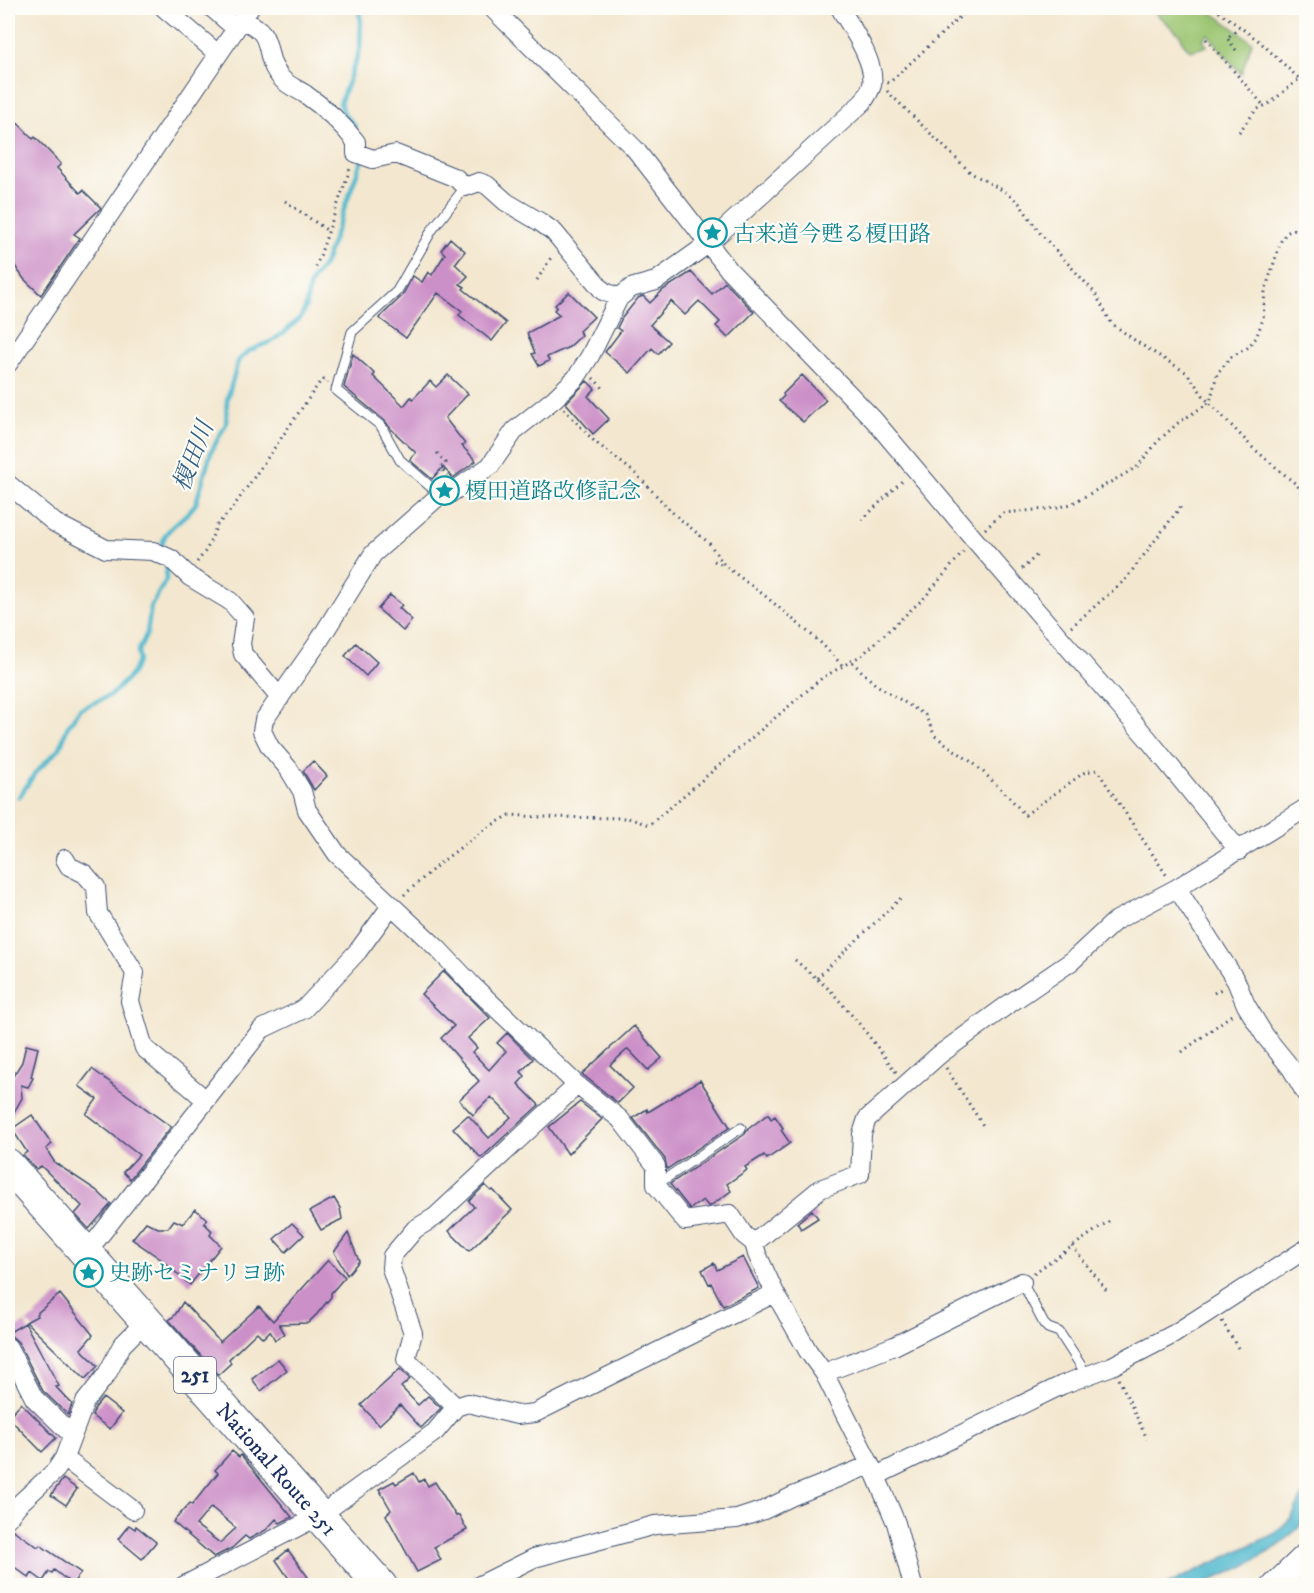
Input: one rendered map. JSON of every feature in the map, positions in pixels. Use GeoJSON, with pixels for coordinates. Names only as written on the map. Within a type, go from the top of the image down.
{"type":"FeatureCollection","features":[{"type":"Feature","properties":{"kind":"highway","name":"National Route 251"},"geometry":{"type":"LineString","coordinates":[[8,1165],[381,1586]]}},
{"type":"Feature","properties":{"kind":"street"},"geometry":{"type":"LineString","coordinates":[[164,8],[218,54]]}},
{"type":"Feature","properties":{"kind":"street"},"geometry":{"type":"LineString","coordinates":[[212,8],[242,19],[261,30],[277,72],[283,80],[330,112],[346,128],[356,142],[361,155],[372,159],[396,154],[456,178],[465,187],[479,182],[487,185],[506,202],[554,232],[603,291],[619,298]]}},
{"type":"Feature","properties":{"kind":"street"},"geometry":{"type":"LineString","coordinates":[[492,8],[635,149],[729,270],[874,420],[1148,739],[1239,851]]}},
{"type":"Feature","properties":{"kind":"street"},"geometry":{"type":"LineString","coordinates":[[840,8],[864,51],[872,73],[869,93],[857,108],[708,244],[656,281],[631,288],[619,298],[590,356],[576,378],[515,430],[490,465],[448,492],[373,554],[343,605],[264,720],[262,731],[270,747],[302,791],[307,810],[337,855],[438,949],[473,986],[577,1085],[620,1119],[656,1166],[656,1185],[685,1221],[730,1214],[744,1235],[754,1243],[775,1293],[808,1351],[824,1373],[873,1471],[896,1523],[913,1586]]}},
{"type":"Feature","properties":{"kind":"street"},"geometry":{"type":"LineString","coordinates":[[8,364],[242,19]]}},
{"type":"Feature","properties":{"kind":"street"},"geometry":{"type":"LineString","coordinates":[[8,484],[56,523],[106,549],[153,551],[230,601],[245,618],[240,644],[243,654],[280,698]]}},
{"type":"Feature","properties":{"kind":"street"},"geometry":{"type":"LineString","coordinates":[[754,1243],[820,1189],[860,1174],[862,1134],[867,1119],[939,1055],[1072,961],[1115,921],[1177,888],[1306,808]]}},
{"type":"Feature","properties":{"kind":"street"},"geometry":{"type":"LineString","coordinates":[[65,859],[69,866],[85,874],[96,887],[98,913],[135,973],[130,1001],[144,1048],[206,1100]]}},
{"type":"Feature","properties":{"kind":"street"},"geometry":{"type":"LineString","coordinates":[[1177,888],[1236,981],[1246,1005],[1265,1036],[1291,1068],[1306,1094]]}},
{"type":"Feature","properties":{"kind":"street"},"geometry":{"type":"LineString","coordinates":[[87,1252],[262,1029],[304,1009],[358,951],[392,906]]}},
{"type":"Feature","properties":{"kind":"street"},"geometry":{"type":"LineString","coordinates":[[456,1407],[406,1359],[412,1333],[391,1268],[392,1256],[415,1229],[435,1216],[577,1085]]}},
{"type":"Feature","properties":{"kind":"street"},"geometry":{"type":"LineString","coordinates":[[478,1586],[534,1558],[655,1526],[737,1519],[764,1510],[793,1496],[873,1471],[1062,1384],[1112,1366],[1214,1310],[1237,1292],[1306,1249]]}},
{"type":"Feature","properties":{"kind":"street"},"geometry":{"type":"LineString","coordinates":[[824,1373],[894,1346],[1022,1282]]}},
{"type":"Feature","properties":{"kind":"street"},"geometry":{"type":"LineString","coordinates":[[183,1586],[319,1516],[435,1432],[456,1407],[468,1403],[518,1415],[534,1413],[775,1293]]}},
{"type":"Feature","properties":{"kind":"street"},"geometry":{"type":"LineString","coordinates":[[8,1518],[18,1505],[56,1470],[64,1458],[85,1402],[107,1374],[122,1345],[147,1320]]}},
{"type":"Feature","properties":{"kind":"street"},"geometry":{"type":"LineString","coordinates":[[8,1347],[34,1398],[72,1435]]}},
{"type":"Feature","properties":{"kind":"street"},"geometry":{"type":"LineString","coordinates":[[64,1458],[133,1510]]}},
{"type":"Feature","properties":{"kind":"street"},"geometry":{"type":"LineString","coordinates":[[1274,1586],[1306,1555]]}},
{"type":"Feature","properties":{"kind":"lane"},"geometry":{"type":"LineString","coordinates":[[448,492],[400,460],[381,426],[336,390],[352,332],[397,291],[432,230],[465,187]]}},
{"type":"Feature","properties":{"kind":"lane"},"geometry":{"type":"LineString","coordinates":[[656,1185],[741,1128]]}},
{"type":"Feature","properties":{"kind":"lane"},"geometry":{"type":"LineString","coordinates":[[1022,1282],[1044,1324],[1059,1332],[1087,1375]]}},
{"type":"Feature","properties":{"kind":"path"},"geometry":{"type":"LineString","coordinates":[[872,84],[890,82],[963,14],[989,8]]}},
{"type":"Feature","properties":{"kind":"path"},"geometry":{"type":"LineString","coordinates":[[1214,8],[1259,42],[1306,85]]}},
{"type":"Feature","properties":{"kind":"path"},"geometry":{"type":"LineString","coordinates":[[1236,50],[1227,38],[1240,28]]}},
{"type":"Feature","properties":{"kind":"path"},"geometry":{"type":"LineString","coordinates":[[1206,39],[1264,106]]}},
{"type":"Feature","properties":{"kind":"path"},"geometry":{"type":"LineString","coordinates":[[1239,132],[1256,111],[1270,103],[1299,79]]}},
{"type":"Feature","properties":{"kind":"path"},"geometry":{"type":"LineString","coordinates":[[872,84],[887,92],[971,172],[1013,197],[1040,233],[1095,293],[1111,323],[1187,373],[1210,402],[1253,448],[1300,488],[1306,499]]}},
{"type":"Feature","properties":{"kind":"path"},"geometry":{"type":"LineString","coordinates":[[316,267],[328,231],[361,155]]}},
{"type":"Feature","properties":{"kind":"path"},"geometry":{"type":"LineString","coordinates":[[285,201],[328,231]]}},
{"type":"Feature","properties":{"kind":"path"},"geometry":{"type":"LineString","coordinates":[[392,906],[440,863],[485,829],[510,814],[538,818],[628,818],[649,825],[822,678],[862,655],[925,597],[974,539],[1003,513],[1032,511],[1071,504],[1137,467],[1158,441],[1178,423],[1210,402],[1217,374],[1231,357],[1247,348],[1256,338],[1263,319],[1265,291],[1281,241],[1286,234],[1306,224]]}},
{"type":"Feature","properties":{"kind":"path"},"geometry":{"type":"LineString","coordinates":[[537,280],[562,244]]}},
{"type":"Feature","properties":{"kind":"path"},"geometry":{"type":"LineString","coordinates":[[187,574],[207,549],[217,525],[232,509],[320,382],[324,380],[336,390]]}},
{"type":"Feature","properties":{"kind":"path"},"geometry":{"type":"LineString","coordinates":[[554,399],[594,441],[635,473],[674,514],[709,543],[725,566]]}},
{"type":"Feature","properties":{"kind":"path"},"geometry":{"type":"LineString","coordinates":[[437,453],[446,463],[441,468],[448,492]]}},
{"type":"Feature","properties":{"kind":"path"},"geometry":{"type":"LineString","coordinates":[[862,520],[915,469]]}},
{"type":"Feature","properties":{"kind":"path"},"geometry":{"type":"LineString","coordinates":[[1060,637],[1125,580],[1182,505]]}},
{"type":"Feature","properties":{"kind":"path"},"geometry":{"type":"LineString","coordinates":[[1011,581],[1038,554]]}},
{"type":"Feature","properties":{"kind":"path"},"geometry":{"type":"LineString","coordinates":[[714,561],[725,566],[764,595],[820,642],[843,666]]}},
{"type":"Feature","properties":{"kind":"path"},"geometry":{"type":"LineString","coordinates":[[852,662],[875,684],[925,715],[935,736],[977,766],[1024,815],[1085,772],[1097,770],[1177,888]]}},
{"type":"Feature","properties":{"kind":"path"},"geometry":{"type":"LineString","coordinates":[[817,978],[902,897]]}},
{"type":"Feature","properties":{"kind":"path"},"geometry":{"type":"LineString","coordinates":[[795,960],[817,978],[862,1027],[906,1083]]}},
{"type":"Feature","properties":{"kind":"path"},"geometry":{"type":"LineString","coordinates":[[1182,1052],[1246,1005]]}},
{"type":"Feature","properties":{"kind":"path"},"geometry":{"type":"LineString","coordinates":[[939,1055],[958,1089],[984,1127]]}},
{"type":"Feature","properties":{"kind":"path"},"geometry":{"type":"LineString","coordinates":[[1022,1282],[1109,1221]]}},
{"type":"Feature","properties":{"kind":"path"},"geometry":{"type":"LineString","coordinates":[[1072,1246],[1107,1291]]}},
{"type":"Feature","properties":{"kind":"path"},"geometry":{"type":"LineString","coordinates":[[1214,1310],[1238,1348]]}},
{"type":"Feature","properties":{"kind":"path"},"geometry":{"type":"LineString","coordinates":[[1112,1366],[1148,1439]]}},
{"type":"Feature","properties":{"kind":"green space"},"geometry":{"type":"Polygon","coordinates":[[[1150,8],[1206,8],[1252,42],[1241,74],[1208,34],[1203,39],[1207,46],[1191,51],[1183,43],[1181,36],[1150,8]]]}},
{"type":"Feature","properties":{"kind":"water"},"geometry":{"type":"Polygon","coordinates":[[[1306,1488],[1306,1514],[1299,1527],[1279,1546],[1241,1568],[1200,1585],[1166,1585],[1274,1534],[1292,1517],[1306,1488]]]}},
{"type":"Feature","properties":{"kind":"building"},"geometry":{"type":"Polygon","coordinates":[[[18,123],[61,164],[57,168],[80,193],[83,190],[101,208],[74,234],[80,238],[41,295],[24,279],[8,256],[8,145],[15,137],[9,131],[18,123]]]}},
{"type":"Feature","properties":{"kind":"building"},"geometry":{"type":"Polygon","coordinates":[[[450,238],[465,251],[455,264],[468,276],[460,284],[465,287],[463,289],[506,323],[492,341],[459,315],[462,311],[438,293],[406,338],[379,318],[402,296],[413,276],[422,282],[428,272],[432,275],[445,254],[441,250],[450,238]]]}},
{"type":"Feature","properties":{"kind":"building"},"geometry":{"type":"Polygon","coordinates":[[[691,272],[712,294],[725,282],[754,312],[728,338],[716,326],[720,322],[699,301],[685,315],[671,301],[650,325],[669,342],[658,354],[652,348],[630,373],[605,352],[621,331],[617,328],[622,318],[638,298],[643,296],[650,303],[663,290],[691,272]]]}},
{"type":"Feature","properties":{"kind":"building"},"geometry":{"type":"Polygon","coordinates":[[[569,292],[594,317],[579,331],[582,335],[569,347],[547,357],[549,361],[539,366],[532,354],[535,353],[527,333],[560,315],[554,310],[557,307],[555,305],[569,292]]]}},
{"type":"Feature","properties":{"kind":"building"},"geometry":{"type":"Polygon","coordinates":[[[353,354],[404,406],[430,381],[436,387],[448,375],[468,394],[445,418],[465,444],[462,446],[476,461],[453,478],[443,467],[432,479],[412,462],[410,459],[416,453],[385,421],[344,387],[353,354]]]}},
{"type":"Feature","properties":{"kind":"building"},"geometry":{"type":"Polygon","coordinates":[[[802,375],[826,400],[803,422],[779,401],[802,375]]]}},
{"type":"Feature","properties":{"kind":"building"},"geometry":{"type":"Polygon","coordinates":[[[587,381],[595,389],[588,396],[609,419],[593,434],[566,403],[587,381]]]}},
{"type":"Feature","properties":{"kind":"building"},"geometry":{"type":"Polygon","coordinates":[[[390,595],[402,605],[399,608],[412,620],[403,631],[378,609],[390,595]]]}},
{"type":"Feature","properties":{"kind":"building"},"geometry":{"type":"Polygon","coordinates":[[[356,643],[377,662],[366,676],[345,656],[356,643]]]}},
{"type":"Feature","properties":{"kind":"building"},"geometry":{"type":"Polygon","coordinates":[[[313,761],[327,776],[314,790],[303,771],[313,761]]]}},
{"type":"Feature","properties":{"kind":"building"},"geometry":{"type":"Polygon","coordinates":[[[444,971],[490,1018],[468,1038],[477,1048],[472,1052],[489,1070],[506,1051],[497,1043],[507,1033],[533,1059],[521,1072],[525,1076],[518,1084],[539,1105],[481,1158],[453,1128],[468,1115],[489,1138],[511,1117],[491,1097],[473,1115],[459,1100],[479,1081],[441,1038],[454,1026],[421,994],[444,971]]]}},
{"type":"Feature","properties":{"kind":"building"},"geometry":{"type":"Polygon","coordinates":[[[634,1026],[662,1058],[648,1070],[628,1049],[610,1065],[633,1088],[618,1103],[582,1074],[634,1026]]]}},
{"type":"Feature","properties":{"kind":"building"},"geometry":{"type":"Polygon","coordinates":[[[26,1045],[38,1048],[31,1077],[33,1078],[28,1087],[21,1085],[22,1098],[8,1123],[8,1084],[22,1062],[26,1045]]]}},
{"type":"Feature","properties":{"kind":"building"},"geometry":{"type":"Polygon","coordinates":[[[92,1069],[171,1127],[130,1179],[123,1172],[139,1155],[86,1114],[97,1099],[79,1086],[92,1069]]]}},
{"type":"Feature","properties":{"kind":"building"},"geometry":{"type":"Polygon","coordinates":[[[700,1080],[730,1127],[667,1169],[665,1159],[633,1118],[647,1109],[648,1112],[700,1080]]]}},
{"type":"Feature","properties":{"kind":"building"},"geometry":{"type":"Polygon","coordinates":[[[580,1102],[602,1119],[568,1154],[549,1127],[580,1102]]]}},
{"type":"Feature","properties":{"kind":"building"},"geometry":{"type":"Polygon","coordinates":[[[768,1114],[771,1119],[775,1116],[790,1143],[767,1159],[764,1155],[745,1167],[747,1170],[727,1184],[731,1191],[710,1206],[703,1200],[690,1209],[670,1184],[745,1134],[748,1129],[768,1114]]]}},
{"type":"Feature","properties":{"kind":"building"},"geometry":{"type":"Polygon","coordinates":[[[32,1115],[52,1144],[46,1149],[55,1163],[96,1190],[111,1204],[89,1229],[75,1214],[82,1206],[41,1166],[36,1169],[23,1155],[27,1152],[12,1129],[32,1115]]]}},
{"type":"Feature","properties":{"kind":"building"},"geometry":{"type":"Polygon","coordinates":[[[485,1185],[512,1210],[469,1251],[449,1231],[474,1207],[469,1201],[485,1185]]]}},
{"type":"Feature","properties":{"kind":"building"},"geometry":{"type":"Polygon","coordinates":[[[334,1198],[340,1208],[342,1219],[321,1230],[310,1211],[334,1198]]]}},
{"type":"Feature","properties":{"kind":"building"},"geometry":{"type":"Polygon","coordinates":[[[195,1209],[207,1219],[204,1223],[212,1231],[210,1235],[221,1246],[190,1285],[162,1260],[132,1239],[146,1222],[158,1228],[168,1228],[174,1220],[183,1224],[195,1209]]]}},
{"type":"Feature","properties":{"kind":"building"},"geometry":{"type":"Polygon","coordinates":[[[812,1210],[818,1218],[801,1229],[797,1223],[812,1210]]]}},
{"type":"Feature","properties":{"kind":"building"},"geometry":{"type":"Polygon","coordinates":[[[292,1223],[304,1235],[286,1252],[274,1239],[292,1223]]]}},
{"type":"Feature","properties":{"kind":"building"},"geometry":{"type":"Polygon","coordinates":[[[348,1233],[359,1261],[347,1275],[334,1252],[348,1233]]]}},
{"type":"Feature","properties":{"kind":"building"},"geometry":{"type":"Polygon","coordinates":[[[743,1257],[759,1288],[723,1306],[702,1270],[714,1263],[717,1270],[743,1257]]]}},
{"type":"Feature","properties":{"kind":"building"},"geometry":{"type":"Polygon","coordinates":[[[328,1260],[345,1277],[317,1314],[308,1323],[279,1324],[285,1334],[275,1340],[270,1331],[263,1338],[257,1332],[229,1359],[231,1363],[218,1375],[169,1320],[183,1302],[220,1342],[259,1306],[273,1321],[328,1260]]]}},
{"type":"Feature","properties":{"kind":"building"},"geometry":{"type":"Polygon","coordinates":[[[60,1294],[93,1335],[81,1349],[98,1366],[85,1379],[26,1322],[37,1316],[36,1314],[60,1294]]]}},
{"type":"Feature","properties":{"kind":"building"},"geometry":{"type":"Polygon","coordinates":[[[25,1323],[59,1386],[56,1387],[72,1404],[68,1415],[43,1391],[18,1342],[8,1333],[25,1323]]]}},
{"type":"Feature","properties":{"kind":"building"},"geometry":{"type":"Polygon","coordinates":[[[278,1359],[287,1370],[261,1391],[252,1379],[278,1359]]]}},
{"type":"Feature","properties":{"kind":"building"},"geometry":{"type":"Polygon","coordinates":[[[400,1369],[410,1379],[401,1387],[418,1405],[428,1396],[441,1408],[421,1428],[400,1405],[379,1425],[361,1405],[400,1369]]]}},
{"type":"Feature","properties":{"kind":"building"},"geometry":{"type":"Polygon","coordinates":[[[103,1398],[122,1413],[110,1429],[92,1416],[103,1398]]]}},
{"type":"Feature","properties":{"kind":"building"},"geometry":{"type":"Polygon","coordinates":[[[21,1403],[56,1438],[42,1452],[8,1417],[21,1403]]]}},
{"type":"Feature","properties":{"kind":"building"},"geometry":{"type":"Polygon","coordinates":[[[232,1451],[239,1457],[241,1455],[292,1517],[280,1523],[276,1519],[266,1530],[249,1539],[245,1536],[232,1548],[214,1557],[173,1522],[190,1503],[192,1505],[218,1473],[215,1470],[232,1451]],[[211,1507],[196,1525],[220,1543],[236,1528],[211,1507]]]}},
{"type":"Feature","properties":{"kind":"building"},"geometry":{"type":"Polygon","coordinates":[[[414,1473],[419,1482],[424,1479],[428,1486],[435,1482],[467,1530],[434,1547],[441,1560],[417,1572],[386,1515],[391,1510],[379,1489],[394,1481],[396,1484],[414,1473]]]}},
{"type":"Feature","properties":{"kind":"building"},"geometry":{"type":"Polygon","coordinates":[[[63,1479],[77,1489],[66,1505],[51,1495],[63,1479]]]}},
{"type":"Feature","properties":{"kind":"building"},"geometry":{"type":"Polygon","coordinates":[[[129,1525],[135,1529],[136,1526],[156,1542],[142,1559],[118,1539],[129,1525]]]}},
{"type":"Feature","properties":{"kind":"building"},"geometry":{"type":"Polygon","coordinates":[[[13,1530],[81,1573],[72,1584],[54,1570],[52,1573],[49,1572],[43,1581],[32,1573],[29,1578],[8,1562],[8,1539],[13,1530]]]}},
{"type":"Feature","properties":{"kind":"building"},"geometry":{"type":"Polygon","coordinates":[[[288,1550],[308,1577],[297,1586],[294,1586],[276,1560],[288,1550]]]}},
{"type":"Feature","properties":{"kind":"waterway","name":"榎田川"},"geometry":{"type":"LineString","coordinates":[[355,126],[345,115],[340,103],[360,49],[361,21],[358,8]]}},
{"type":"Feature","properties":{"kind":"waterway","name":"榎田川"},"geometry":{"type":"LineString","coordinates":[[162,550],[162,542],[169,530],[196,503],[211,452],[226,424],[227,400],[238,361],[249,351],[272,341],[301,317],[306,306],[309,287],[324,265],[362,159]]}},
{"type":"Feature","properties":{"kind":"waterway","name":"榎田川"},"geometry":{"type":"LineString","coordinates":[[19,797],[36,772],[60,748],[67,728],[80,709],[111,695],[131,675],[139,660],[138,652],[147,633],[151,606],[166,580],[167,564]]}},
{"type":"Feature","properties":{"kind":"place","name":"古来道今甦る榎田路"},"geometry":{"type":"Point","coordinates":[712,233]}},
{"type":"Feature","properties":{"kind":"place","name":"榎田道路改修記念"},"geometry":{"type":"Point","coordinates":[444,490]}},
{"type":"Feature","properties":{"kind":"place","name":"史跡セミナリヨ跡"},"geometry":{"type":"Point","coordinates":[88,1272]}}]}
